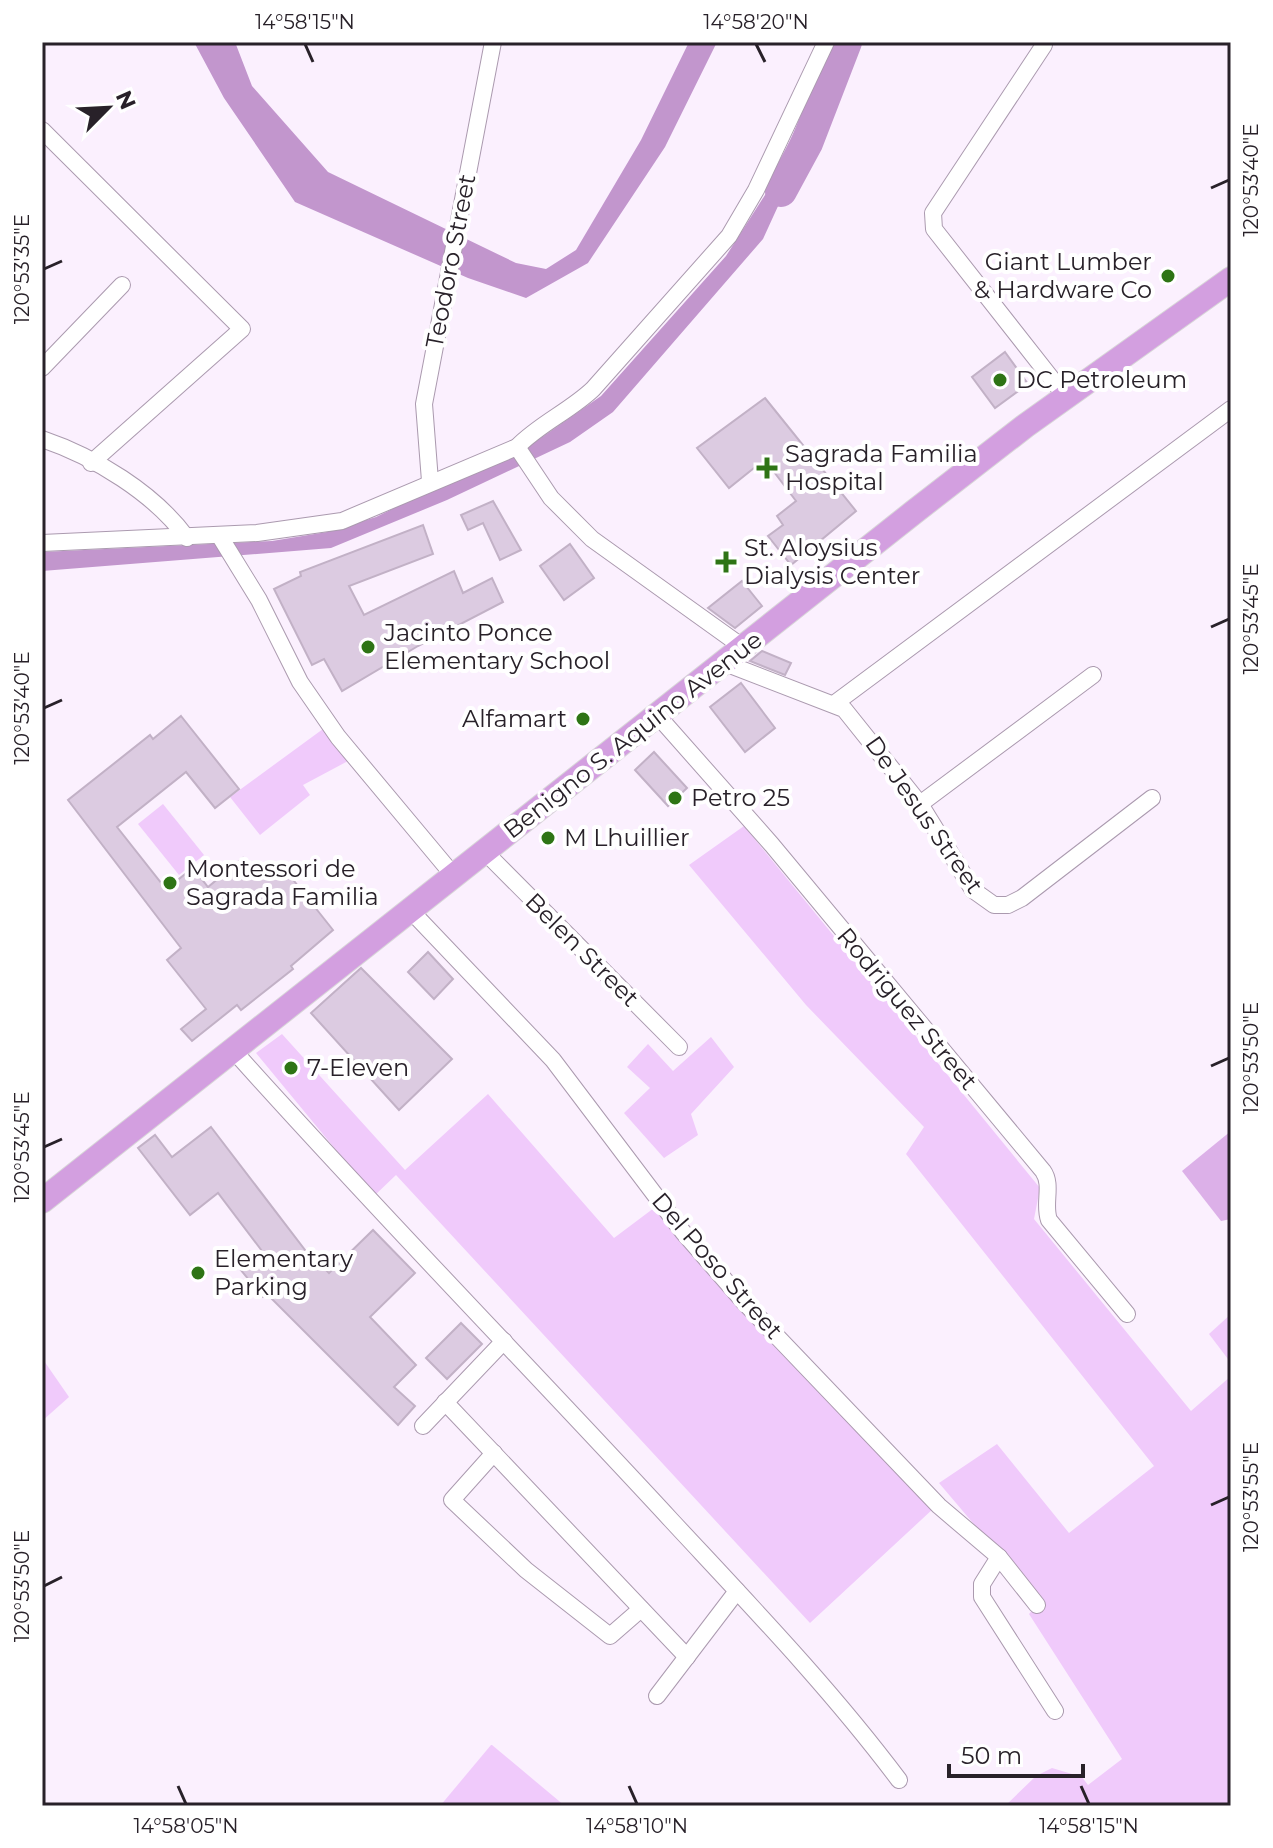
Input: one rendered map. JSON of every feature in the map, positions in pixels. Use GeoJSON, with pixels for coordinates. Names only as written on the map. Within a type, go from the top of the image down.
{"type":"FeatureCollection","features":[{"type":"Feature","properties":{"kind":"main road","name":"Benigno S. Aquino Avenue"},"geometry":{"type":"LineString","coordinates":[[42,1201],[412,912],[914,512],[1066,397],[1231,279]]}},
{"type":"Feature","properties":{"kind":"street","name":"Teodoro Street"},"geometry":{"type":"LineString","coordinates":[[430,481],[424,404],[493,42]]}},
{"type":"Feature","properties":{"kind":"street"},"geometry":{"type":"LineString","coordinates":[[42,543],[187,538],[342,521],[430,481],[517,447],[527,437],[572,409],[593,389],[729,236],[756,190],[826,42]]}},
{"type":"Feature","properties":{"kind":"street"},"geometry":{"type":"LineString","coordinates":[[1044,45],[933,213],[934,229],[1066,397]]}},
{"type":"Feature","properties":{"kind":"street"},"geometry":{"type":"LineString","coordinates":[[42,130],[242,329],[91,463]]}},
{"type":"Feature","properties":{"kind":"street"},"geometry":{"type":"LineString","coordinates":[[42,368],[122,285]]}},
{"type":"Feature","properties":{"kind":"street"},"geometry":{"type":"LineString","coordinates":[[834,704],[1231,409]]}},
{"type":"Feature","properties":{"kind":"street"},"geometry":{"type":"LineString","coordinates":[[42,439],[91,463],[170,514],[187,538]]}},
{"type":"Feature","properties":{"kind":"street","name":"De Jesus Street"},"geometry":{"type":"LineString","coordinates":[[517,447],[551,498],[592,539],[734,655],[852,716],[920,804],[973,890],[994,905],[1008,905],[1022,898],[1152,798]]}},
{"type":"Feature","properties":{"kind":"street"},"geometry":{"type":"LineString","coordinates":[[219,535],[259,600],[300,682],[338,737],[454,876]]}},
{"type":"Feature","properties":{"kind":"street"},"geometry":{"type":"LineString","coordinates":[[920,804],[1093,675]]}},
{"type":"Feature","properties":{"kind":"street","name":"Rodriguez Street"},"geometry":{"type":"LineString","coordinates":[[658,716],[772,845],[1043,1171],[1047,1177],[1045,1209],[1049,1220],[1127,1314]]}},
{"type":"Feature","properties":{"kind":"street","name":"Belen Street"},"geometry":{"type":"LineString","coordinates":[[486,853],[679,1047]]}},
{"type":"Feature","properties":{"kind":"street","name":"Del Poso Street"},"geometry":{"type":"LineString","coordinates":[[412,912],[553,1060],[683,1232],[744,1302],[939,1506],[999,1557],[1037,1605]]}},
{"type":"Feature","properties":{"kind":"street"},"geometry":{"type":"LineString","coordinates":[[233,1050],[377,1210],[737,1591],[850,1715],[899,1780]]}},
{"type":"Feature","properties":{"kind":"street"},"geometry":{"type":"LineString","coordinates":[[423,1426],[504,1341]]}},
{"type":"Feature","properties":{"kind":"street"},"geometry":{"type":"LineString","coordinates":[[445,1402],[687,1657]]}},
{"type":"Feature","properties":{"kind":"street"},"geometry":{"type":"LineString","coordinates":[[494,1453],[452,1500],[526,1570],[610,1636],[641,1609]]}},
{"type":"Feature","properties":{"kind":"street"},"geometry":{"type":"LineString","coordinates":[[999,1557],[982,1584],[982,1597],[1055,1711]]}},
{"type":"Feature","properties":{"kind":"street"},"geometry":{"type":"LineString","coordinates":[[657,1696],[737,1591]]}},
{"type":"Feature","properties":{"kind":"shaded area"},"geometry":{"type":"Polygon","coordinates":[[[194,42],[235,42],[252,86],[328,172],[516,263],[546,269],[576,250],[641,140],[689,42],[717,42],[665,147],[588,263],[526,298],[468,278],[295,202],[224,98],[194,42]]]}},
{"type":"Feature","properties":{"kind":"shaded area"},"geometry":{"type":"Polygon","coordinates":[[[835,42],[853,42],[763,239],[613,412],[570,442],[447,500],[331,548],[42,571],[42,552],[272,541],[327,532],[376,517],[437,487],[515,456],[601,396],[726,256],[765,195],[835,42]]]}},
{"type":"Feature","properties":{"kind":"shaded area"},"geometry":{"type":"Polygon","coordinates":[[[323,729],[348,761],[303,785],[310,795],[260,835],[230,797],[323,729]]]}},
{"type":"Feature","properties":{"kind":"shaded area"},"geometry":{"type":"Polygon","coordinates":[[[163,804],[204,855],[179,875],[138,824],[163,804]]]}},
{"type":"Feature","properties":{"kind":"shaded area"},"geometry":{"type":"Polygon","coordinates":[[[744,826],[1040,1188],[1034,1219],[1191,1411],[1231,1376],[1231,1806],[1005,1806],[1036,1776],[1052,1768],[1082,1777],[1088,1785],[1122,1759],[1029,1614],[1040,1602],[939,1483],[997,1444],[1069,1533],[1154,1466],[906,1154],[924,1127],[806,1005],[689,865],[744,826]]]}},
{"type":"Feature","properties":{"kind":"shaded area"},"geometry":{"type":"Polygon","coordinates":[[[282,1034],[405,1170],[488,1094],[614,1238],[654,1208],[677,1237],[934,1508],[810,1623],[396,1175],[374,1196],[256,1053],[282,1034]]]}},
{"type":"Feature","properties":{"kind":"shaded area"},"geometry":{"type":"Polygon","coordinates":[[[711,1037],[734,1067],[691,1114],[698,1135],[664,1158],[624,1113],[650,1088],[627,1067],[648,1044],[673,1071],[711,1037]]]}},
{"type":"Feature","properties":{"kind":"shaded area"},"geometry":{"type":"Polygon","coordinates":[[[1231,1131],[1231,1219],[1221,1221],[1182,1171],[1231,1131]]]}},
{"type":"Feature","properties":{"kind":"shaded area"},"geometry":{"type":"Polygon","coordinates":[[[1231,1314],[1231,1363],[1209,1334],[1231,1314]]]}},
{"type":"Feature","properties":{"kind":"shaded area"},"geometry":{"type":"Polygon","coordinates":[[[42,1358],[69,1397],[42,1421],[42,1358]]]}},
{"type":"Feature","properties":{"kind":"shaded area"},"geometry":{"type":"Polygon","coordinates":[[[492,1745],[565,1806],[440,1806],[492,1745]]]}},
{"type":"Feature","properties":{"kind":"building","name":"DC Petroleum"},"geometry":{"type":"Polygon","coordinates":[[[1005,352],[1028,384],[995,408],[972,377],[1005,352]]]}},
{"type":"Feature","properties":{"kind":"building","name":"Sagrada Familia Hospital"},"geometry":{"type":"Polygon","coordinates":[[[765,398],[856,511],[791,565],[768,536],[783,525],[777,516],[796,501],[771,468],[754,468],[729,488],[697,448],[765,398]]]}},
{"type":"Feature","properties":{"kind":"building"},"geometry":{"type":"Polygon","coordinates":[[[493,501],[521,550],[500,560],[483,523],[468,530],[461,515],[493,501]]]}},
{"type":"Feature","properties":{"kind":"building"},"geometry":{"type":"Polygon","coordinates":[[[423,525],[433,554],[349,586],[364,615],[454,571],[463,593],[492,578],[503,602],[418,646],[342,691],[324,659],[312,665],[274,589],[301,576],[300,572],[423,525]]]}},
{"type":"Feature","properties":{"kind":"building"},"geometry":{"type":"Polygon","coordinates":[[[570,544],[594,578],[564,600],[540,566],[570,544]]]}},
{"type":"Feature","properties":{"kind":"building"},"geometry":{"type":"Polygon","coordinates":[[[742,581],[762,606],[735,628],[708,608],[742,581]]]}},
{"type":"Feature","properties":{"kind":"building"},"geometry":{"type":"Polygon","coordinates":[[[762,651],[791,663],[785,675],[750,661],[762,651]]]}},
{"type":"Feature","properties":{"kind":"building"},"geometry":{"type":"Polygon","coordinates":[[[741,683],[775,728],[745,752],[710,707],[741,683]]]}},
{"type":"Feature","properties":{"kind":"building"},"geometry":{"type":"Polygon","coordinates":[[[181,716],[239,789],[215,808],[186,772],[117,827],[166,889],[193,868],[208,887],[243,858],[258,875],[279,862],[333,930],[291,966],[293,969],[241,1010],[237,1005],[192,1041],[181,1029],[206,1009],[167,960],[181,948],[68,800],[150,735],[153,739],[181,716]]]}},
{"type":"Feature","properties":{"kind":"building"},"geometry":{"type":"Polygon","coordinates":[[[654,752],[687,788],[668,806],[635,770],[654,752]]]}},
{"type":"Feature","properties":{"kind":"building"},"geometry":{"type":"Polygon","coordinates":[[[428,952],[453,979],[434,999],[408,972],[428,952]]]}},
{"type":"Feature","properties":{"kind":"building"},"geometry":{"type":"Polygon","coordinates":[[[361,968],[452,1059],[399,1110],[311,1013],[361,968]]]}},
{"type":"Feature","properties":{"kind":"building"},"geometry":{"type":"Polygon","coordinates":[[[211,1127],[315,1263],[317,1261],[329,1273],[373,1230],[415,1273],[370,1317],[416,1365],[394,1387],[415,1406],[398,1425],[267,1294],[263,1297],[240,1269],[262,1251],[218,1193],[190,1215],[138,1148],[155,1135],[172,1157],[211,1127]]]}},
{"type":"Feature","properties":{"kind":"building"},"geometry":{"type":"Polygon","coordinates":[[[461,1323],[482,1344],[447,1379],[426,1358],[461,1323]]]}},
{"type":"Feature","properties":{"kind":"waterway"},"geometry":{"type":"LineString","coordinates":[[781,191],[807,143],[846,42]]}},
{"type":"Feature","properties":{"kind":"place","name":"Giant Lumber & Hardware Co"},"geometry":{"type":"Point","coordinates":[1168,276]}},
{"type":"Feature","properties":{"kind":"place","name":"DC Petroleum"},"geometry":{"type":"Point","coordinates":[1000,380]}},
{"type":"Feature","properties":{"kind":"place","name":"Sagrada Familia Hospital"},"geometry":{"type":"Point","coordinates":[767,468]}},
{"type":"Feature","properties":{"kind":"place","name":"St. Aloysius Dialysis Center"},"geometry":{"type":"Point","coordinates":[726,562]}},
{"type":"Feature","properties":{"kind":"place","name":"Jacinto Ponce Elementary School"},"geometry":{"type":"Point","coordinates":[368,647]}},
{"type":"Feature","properties":{"kind":"place","name":"Alfamart"},"geometry":{"type":"Point","coordinates":[583,719]}},
{"type":"Feature","properties":{"kind":"place","name":"Petro 25"},"geometry":{"type":"Point","coordinates":[675,798]}},
{"type":"Feature","properties":{"kind":"place","name":"M Lhuillier"},"geometry":{"type":"Point","coordinates":[548,838]}},
{"type":"Feature","properties":{"kind":"place","name":"Montessori de Sagrada Familia"},"geometry":{"type":"Point","coordinates":[170,883]}},
{"type":"Feature","properties":{"kind":"place","name":"7-Eleven"},"geometry":{"type":"Point","coordinates":[291,1068]}},
{"type":"Feature","properties":{"kind":"place","name":"Elementary Parking"},"geometry":{"type":"Point","coordinates":[198,1273]}}]}
